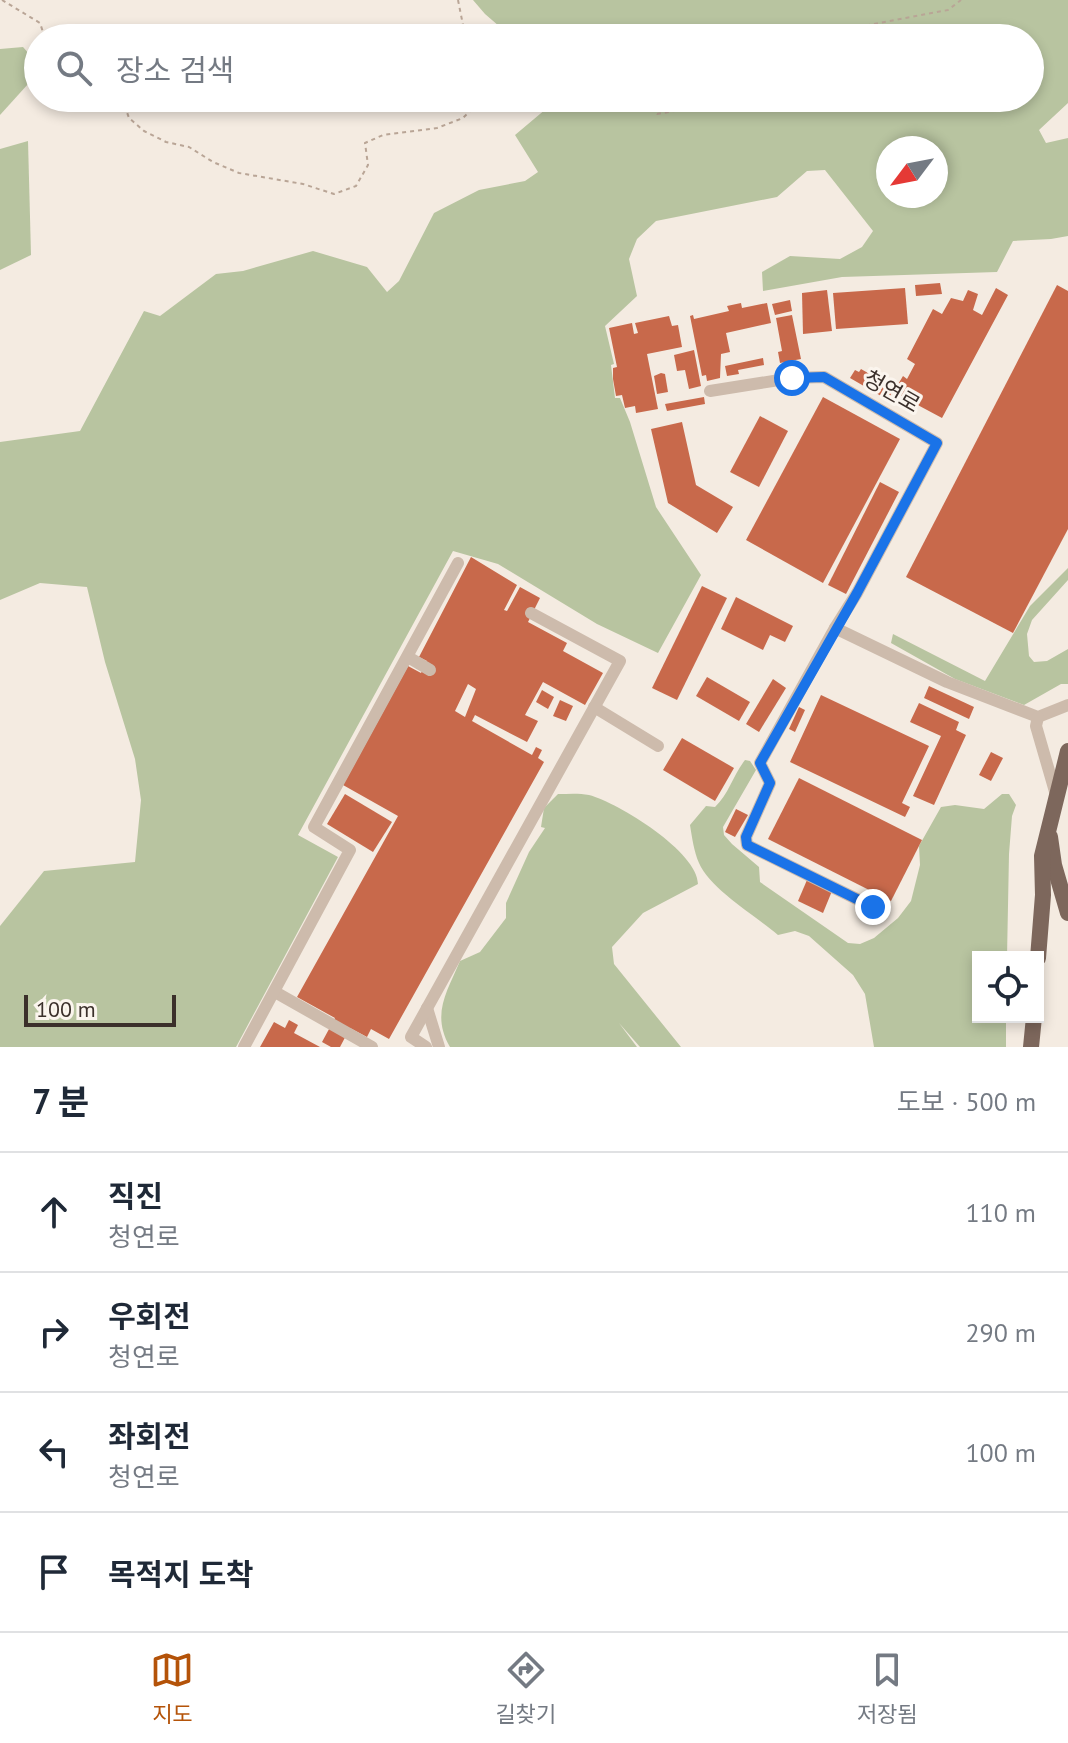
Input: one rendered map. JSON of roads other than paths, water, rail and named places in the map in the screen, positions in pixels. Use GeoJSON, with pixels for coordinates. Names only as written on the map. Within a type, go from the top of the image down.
{"type":"FeatureCollection","features":[{"type":"Feature","properties":{"kind":"main road"},"geometry":{"type":"LineString","coordinates":[[1039,951],[1043,895],[1042,856],[1068,751]]}},
{"type":"Feature","properties":{"kind":"main road"},"geometry":{"type":"LineString","coordinates":[[1055,806],[1050,841],[1068,913]]}},
{"type":"Feature","properties":{"kind":"main road"},"geometry":{"type":"LineString","coordinates":[[1031,1047],[1033,1023]]}},
{"type":"Feature","properties":{"kind":"street","name":"청연로"},"geometry":{"type":"LineString","coordinates":[[710,391],[792,378],[824,377],[937,443],[857,593],[760,763],[770,783],[746,837],[747,845],[873,907]]}},
{"type":"Feature","properties":{"kind":"street"},"geometry":{"type":"LineString","coordinates":[[244,1047],[350,850],[314,827],[458,563]]}},
{"type":"Feature","properties":{"kind":"street"},"geometry":{"type":"LineString","coordinates":[[426,1047],[408,1042],[620,661],[531,613]]}},
{"type":"Feature","properties":{"kind":"street"},"geometry":{"type":"LineString","coordinates":[[835,628],[947,682],[1038,717],[1068,705]]}},
{"type":"Feature","properties":{"kind":"street"},"geometry":{"type":"LineString","coordinates":[[408,657],[430,670]]}},
{"type":"Feature","properties":{"kind":"street"},"geometry":{"type":"LineString","coordinates":[[594,707],[658,746]]}},
{"type":"Feature","properties":{"kind":"street"},"geometry":{"type":"LineString","coordinates":[[1038,717],[1036,726],[1055,806]]}},
{"type":"Feature","properties":{"kind":"street"},"geometry":{"type":"LineString","coordinates":[[275,992],[372,1047]]}},
{"type":"Feature","properties":{"kind":"street"},"geometry":{"type":"LineString","coordinates":[[427,1008],[439,1047]]}}]}
